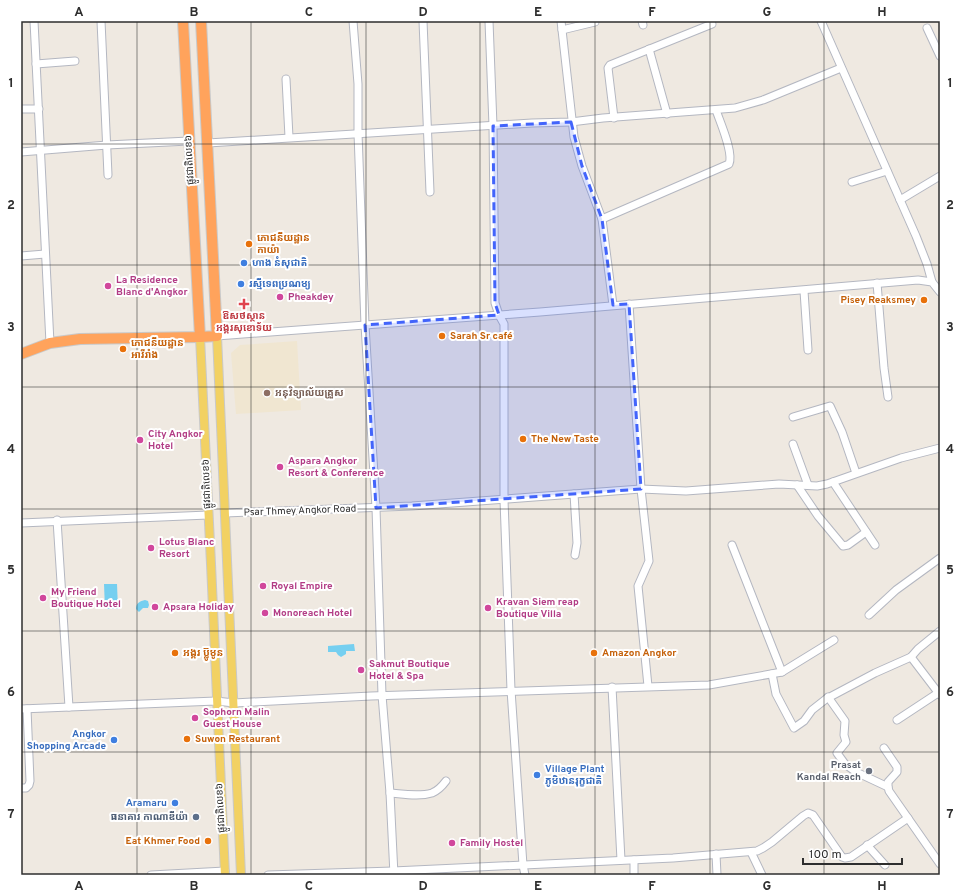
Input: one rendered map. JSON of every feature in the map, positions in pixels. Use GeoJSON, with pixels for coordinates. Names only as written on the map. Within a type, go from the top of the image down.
{"type":"FeatureCollection","features":[{"type":"Feature","properties":{"kind":"highway","name":"ផ្លូវជាតិលេខ៦"},"geometry":{"type":"LineString","coordinates":[[183,21],[200,337]]}},
{"type":"Feature","properties":{"kind":"highway","name":"ផ្លូវជាតិលេខ៦"},"geometry":{"type":"LineString","coordinates":[[201,21],[217,336]]}},
{"type":"Feature","properties":{"kind":"highway"},"geometry":{"type":"LineString","coordinates":[[21,354],[50,343],[80,340],[217,336]]}},
{"type":"Feature","properties":{"kind":"main road","name":"ផ្លូវជាតិលេខ៦"},"geometry":{"type":"LineString","coordinates":[[217,336],[242,875]]}},
{"type":"Feature","properties":{"kind":"main road","name":"ផ្លូវជាតិលេខ៦"},"geometry":{"type":"LineString","coordinates":[[200,337],[225,873]]}},
{"type":"Feature","properties":{"kind":"street"},"geometry":{"type":"LineString","coordinates":[[34,21],[50,343]]}},
{"type":"Feature","properties":{"kind":"street"},"geometry":{"type":"LineString","coordinates":[[101,21],[108,175]]}},
{"type":"Feature","properties":{"kind":"street"},"geometry":{"type":"LineString","coordinates":[[353,21],[358,84],[358,133],[365,325],[376,508],[382,695],[390,793],[394,873]]}},
{"type":"Feature","properties":{"kind":"street"},"geometry":{"type":"LineString","coordinates":[[422,21],[430,192]]}},
{"type":"Feature","properties":{"kind":"street"},"geometry":{"type":"LineString","coordinates":[[489,21],[493,126],[495,303],[504,324],[504,500],[511,690],[523,866],[525,875]]}},
{"type":"Feature","properties":{"kind":"street"},"geometry":{"type":"LineString","coordinates":[[562,21],[571,122],[582,166],[602,219],[613,305]]}},
{"type":"Feature","properties":{"kind":"street"},"geometry":{"type":"LineString","coordinates":[[821,21],[928,264],[932,282],[940,292]]}},
{"type":"Feature","properties":{"kind":"street"},"geometry":{"type":"LineString","coordinates":[[562,30],[595,22]]}},
{"type":"Feature","properties":{"kind":"street"},"geometry":{"type":"LineString","coordinates":[[614,118],[609,66],[712,24]]}},
{"type":"Feature","properties":{"kind":"street"},"geometry":{"type":"LineString","coordinates":[[927,25],[940,56]]}},
{"type":"Feature","properties":{"kind":"street"},"geometry":{"type":"LineString","coordinates":[[649,49],[667,114]]}},
{"type":"Feature","properties":{"kind":"street"},"geometry":{"type":"LineString","coordinates":[[36,64],[75,61]]}},
{"type":"Feature","properties":{"kind":"street"},"geometry":{"type":"LineString","coordinates":[[208,143],[427,129],[571,122],[735,108],[755,102],[841,68]]}},
{"type":"Feature","properties":{"kind":"street"},"geometry":{"type":"LineString","coordinates":[[286,80],[289,137]]}},
{"type":"Feature","properties":{"kind":"street"},"geometry":{"type":"LineString","coordinates":[[21,109],[39,109]]}},
{"type":"Feature","properties":{"kind":"street"},"geometry":{"type":"LineString","coordinates":[[602,219],[729,164],[731,160],[730,151],[716,110]]}},
{"type":"Feature","properties":{"kind":"street"},"geometry":{"type":"LineString","coordinates":[[21,152],[107,145],[189,141]]}},
{"type":"Feature","properties":{"kind":"street"},"geometry":{"type":"LineString","coordinates":[[852,182],[887,171]]}},
{"type":"Feature","properties":{"kind":"street"},"geometry":{"type":"LineString","coordinates":[[900,200],[940,176]]}},
{"type":"Feature","properties":{"kind":"street"},"geometry":{"type":"LineString","coordinates":[[21,256],[45,254]]}},
{"type":"Feature","properties":{"kind":"street"},"geometry":{"type":"LineString","coordinates":[[217,336],[804,291],[877,283],[918,280],[932,282]]}},
{"type":"Feature","properties":{"kind":"street"},"geometry":{"type":"LineString","coordinates":[[877,283],[888,397]]}},
{"type":"Feature","properties":{"kind":"street"},"geometry":{"type":"LineString","coordinates":[[804,291],[808,350]]}},
{"type":"Feature","properties":{"kind":"street"},"geometry":{"type":"LineString","coordinates":[[629,304],[641,489],[649,561],[638,586],[648,686]]}},
{"type":"Feature","properties":{"kind":"street"},"geometry":{"type":"LineString","coordinates":[[793,417],[830,406],[842,432],[856,473]]}},
{"type":"Feature","properties":{"kind":"street"},"geometry":{"type":"LineString","coordinates":[[793,444],[808,485]]}},
{"type":"Feature","properties":{"kind":"street","name":"Psar Thmey Angkor Road"},"geometry":{"type":"LineString","coordinates":[[225,513],[376,508],[641,489],[686,491],[780,484],[817,486],[833,482],[901,458],[940,448]]}},
{"type":"Feature","properties":{"kind":"street"},"geometry":{"type":"LineString","coordinates":[[833,482],[875,545]]}},
{"type":"Feature","properties":{"kind":"street"},"geometry":{"type":"LineString","coordinates":[[797,485],[818,516],[843,546],[848,546],[866,532]]}},
{"type":"Feature","properties":{"kind":"street"},"geometry":{"type":"LineString","coordinates":[[574,494],[577,543],[575,555]]}},
{"type":"Feature","properties":{"kind":"street"},"geometry":{"type":"LineString","coordinates":[[21,523],[57,520],[208,515]]}},
{"type":"Feature","properties":{"kind":"street"},"geometry":{"type":"LineString","coordinates":[[57,520],[69,707]]}},
{"type":"Feature","properties":{"kind":"street"},"geometry":{"type":"LineString","coordinates":[[732,545],[782,672]]}},
{"type":"Feature","properties":{"kind":"street"},"geometry":{"type":"LineString","coordinates":[[869,615],[896,590],[940,558]]}},
{"type":"Feature","properties":{"kind":"street"},"geometry":{"type":"LineString","coordinates":[[772,674],[776,694],[794,728],[804,721],[812,710],[828,697],[875,673],[911,657],[918,648],[940,631]]}},
{"type":"Feature","properties":{"kind":"street"},"geometry":{"type":"LineString","coordinates":[[21,788],[29,785],[30,781],[24,709],[216,701],[234,703],[511,690],[708,685],[782,672],[834,640]]}},
{"type":"Feature","properties":{"kind":"street"},"geometry":{"type":"LineString","coordinates":[[897,720],[939,694],[911,657]]}},
{"type":"Feature","properties":{"kind":"street"},"geometry":{"type":"LineString","coordinates":[[612,687],[621,860]]}},
{"type":"Feature","properties":{"kind":"street"},"geometry":{"type":"LineString","coordinates":[[828,697],[845,721],[844,735],[846,742],[837,753],[845,764],[856,772],[888,787]]}},
{"type":"Feature","properties":{"kind":"street"},"geometry":{"type":"LineString","coordinates":[[884,748],[897,767],[897,772],[888,782],[889,791],[940,864]]}},
{"type":"Feature","properties":{"kind":"street"},"geometry":{"type":"LineString","coordinates":[[390,793],[432,793],[446,781]]}},
{"type":"Feature","properties":{"kind":"street"},"geometry":{"type":"LineString","coordinates":[[268,875],[394,873],[673,858],[751,852],[763,848],[808,813],[813,815],[842,857],[845,858],[851,857],[908,818]]}},
{"type":"Feature","properties":{"kind":"street"},"geometry":{"type":"LineString","coordinates":[[867,845],[885,865]]}},
{"type":"Feature","properties":{"kind":"street"},"geometry":{"type":"LineString","coordinates":[[751,852],[762,875]]}},
{"type":"Feature","properties":{"kind":"street"},"geometry":{"type":"LineString","coordinates":[[716,854],[717,875]]}},
{"type":"Feature","properties":{"kind":"street"},"geometry":{"type":"LineString","coordinates":[[634,860],[634,875]]}},
{"type":"Feature","properties":{"kind":"street"},"geometry":{"type":"LineString","coordinates":[[151,875],[225,873]]}},
{"type":"Feature","properties":{"kind":"highlighted area"},"geometry":{"type":"Polygon","coordinates":[[[571,122],[582,166],[602,219],[613,305],[629,304],[641,489],[376,508],[365,325],[499,315],[495,303],[493,126],[571,122]]]}},
{"type":"Feature","properties":{"kind":"shaded area","name":"អនុវិទ្យាល័យគ្រួស"},"geometry":{"type":"Polygon","coordinates":[[[297,341],[301,410],[236,414],[231,353],[240,345],[297,341]]]}},
{"type":"Feature","properties":{"kind":"water"},"geometry":{"type":"Polygon","coordinates":[[[104,584],[117,584],[118,609],[105,609],[104,584]]]}},
{"type":"Feature","properties":{"kind":"water"},"geometry":{"type":"Polygon","coordinates":[[[145,600],[148,601],[148,608],[143,608],[139,612],[136,609],[137,605],[145,600]]]}},
{"type":"Feature","properties":{"kind":"water"},"geometry":{"type":"Polygon","coordinates":[[[354,644],[355,651],[346,651],[346,654],[341,657],[336,652],[328,652],[328,646],[354,644]]]}},
{"type":"Feature","properties":{"kind":"place","name":"ភោជនីយដ្ឋាន កាយ៉ា"},"geometry":{"type":"Point","coordinates":[249,244]}},
{"type":"Feature","properties":{"kind":"place","name":"ហាង នំសុជាតិ"},"geometry":{"type":"Point","coordinates":[244,263]}},
{"type":"Feature","properties":{"kind":"place","name":"រស្មីទេពប្រណម្យ"},"geometry":{"type":"Point","coordinates":[241,284]}},
{"type":"Feature","properties":{"kind":"place","name":"La Residence Blanc d'Angkor"},"geometry":{"type":"Point","coordinates":[108,286]}},
{"type":"Feature","properties":{"kind":"place","name":"Pheakdey"},"geometry":{"type":"Point","coordinates":[280,297]}},
{"type":"Feature","properties":{"kind":"place","name":"Pisey Reaksmey"},"geometry":{"type":"Point","coordinates":[924,300]}},
{"type":"Feature","properties":{"kind":"place","name":"ឱសថស្ថាន អង្គរសុខោទ័យ"},"geometry":{"type":"Point","coordinates":[244,304]}},
{"type":"Feature","properties":{"kind":"place","name":"Sarah Sr café"},"geometry":{"type":"Point","coordinates":[442,336]}},
{"type":"Feature","properties":{"kind":"place","name":"ភោជនីយដ្ឋាន អារីរាំង"},"geometry":{"type":"Point","coordinates":[123,349]}},
{"type":"Feature","properties":{"kind":"place","name":"អនុវិទ្យាល័យគ្រួស"},"geometry":{"type":"Point","coordinates":[267,393]}},
{"type":"Feature","properties":{"kind":"place","name":"The New Taste"},"geometry":{"type":"Point","coordinates":[523,439]}},
{"type":"Feature","properties":{"kind":"place","name":"City Angkor Hotel"},"geometry":{"type":"Point","coordinates":[140,440]}},
{"type":"Feature","properties":{"kind":"place","name":"Aspara Angkor Resort & Conference"},"geometry":{"type":"Point","coordinates":[280,467]}},
{"type":"Feature","properties":{"kind":"place","name":"Lotus Blanc Resort"},"geometry":{"type":"Point","coordinates":[151,548]}},
{"type":"Feature","properties":{"kind":"place","name":"Royal Empire"},"geometry":{"type":"Point","coordinates":[263,586]}},
{"type":"Feature","properties":{"kind":"place","name":"My Friend Boutique Hotel"},"geometry":{"type":"Point","coordinates":[43,598]}},
{"type":"Feature","properties":{"kind":"place","name":"Apsara Holiday"},"geometry":{"type":"Point","coordinates":[155,607]}},
{"type":"Feature","properties":{"kind":"place","name":"Kravan Siem reap Boutique Villa"},"geometry":{"type":"Point","coordinates":[488,608]}},
{"type":"Feature","properties":{"kind":"place","name":"Monoreach Hotel"},"geometry":{"type":"Point","coordinates":[265,613]}},
{"type":"Feature","properties":{"kind":"place","name":"អង្គរ ប្ល៊ូមូន"},"geometry":{"type":"Point","coordinates":[175,653]}},
{"type":"Feature","properties":{"kind":"place","name":"Amazon Angkor"},"geometry":{"type":"Point","coordinates":[594,653]}},
{"type":"Feature","properties":{"kind":"place","name":"Sakmut Boutique Hotel & Spa"},"geometry":{"type":"Point","coordinates":[361,670]}},
{"type":"Feature","properties":{"kind":"place","name":"Sophorn Malin Guest House"},"geometry":{"type":"Point","coordinates":[195,718]}},
{"type":"Feature","properties":{"kind":"place","name":"Suwon Restaurant"},"geometry":{"type":"Point","coordinates":[187,739]}},
{"type":"Feature","properties":{"kind":"place","name":"Angkor Shopping Arcade"},"geometry":{"type":"Point","coordinates":[114,740]}},
{"type":"Feature","properties":{"kind":"place","name":"Prasat Kandal Reach"},"geometry":{"type":"Point","coordinates":[869,771]}},
{"type":"Feature","properties":{"kind":"place","name":"Village Plant ភូមិឋានរុក្ខជាតិ"},"geometry":{"type":"Point","coordinates":[537,775]}},
{"type":"Feature","properties":{"kind":"place","name":"Aramaru"},"geometry":{"type":"Point","coordinates":[175,803]}},
{"type":"Feature","properties":{"kind":"place","name":"ធនាគារ កាណាឌីយ៉ា"},"geometry":{"type":"Point","coordinates":[196,817]}},
{"type":"Feature","properties":{"kind":"place","name":"Eat Khmer Food"},"geometry":{"type":"Point","coordinates":[208,841]}},
{"type":"Feature","properties":{"kind":"place","name":"Family Hostel"},"geometry":{"type":"Point","coordinates":[452,843]}}]}
